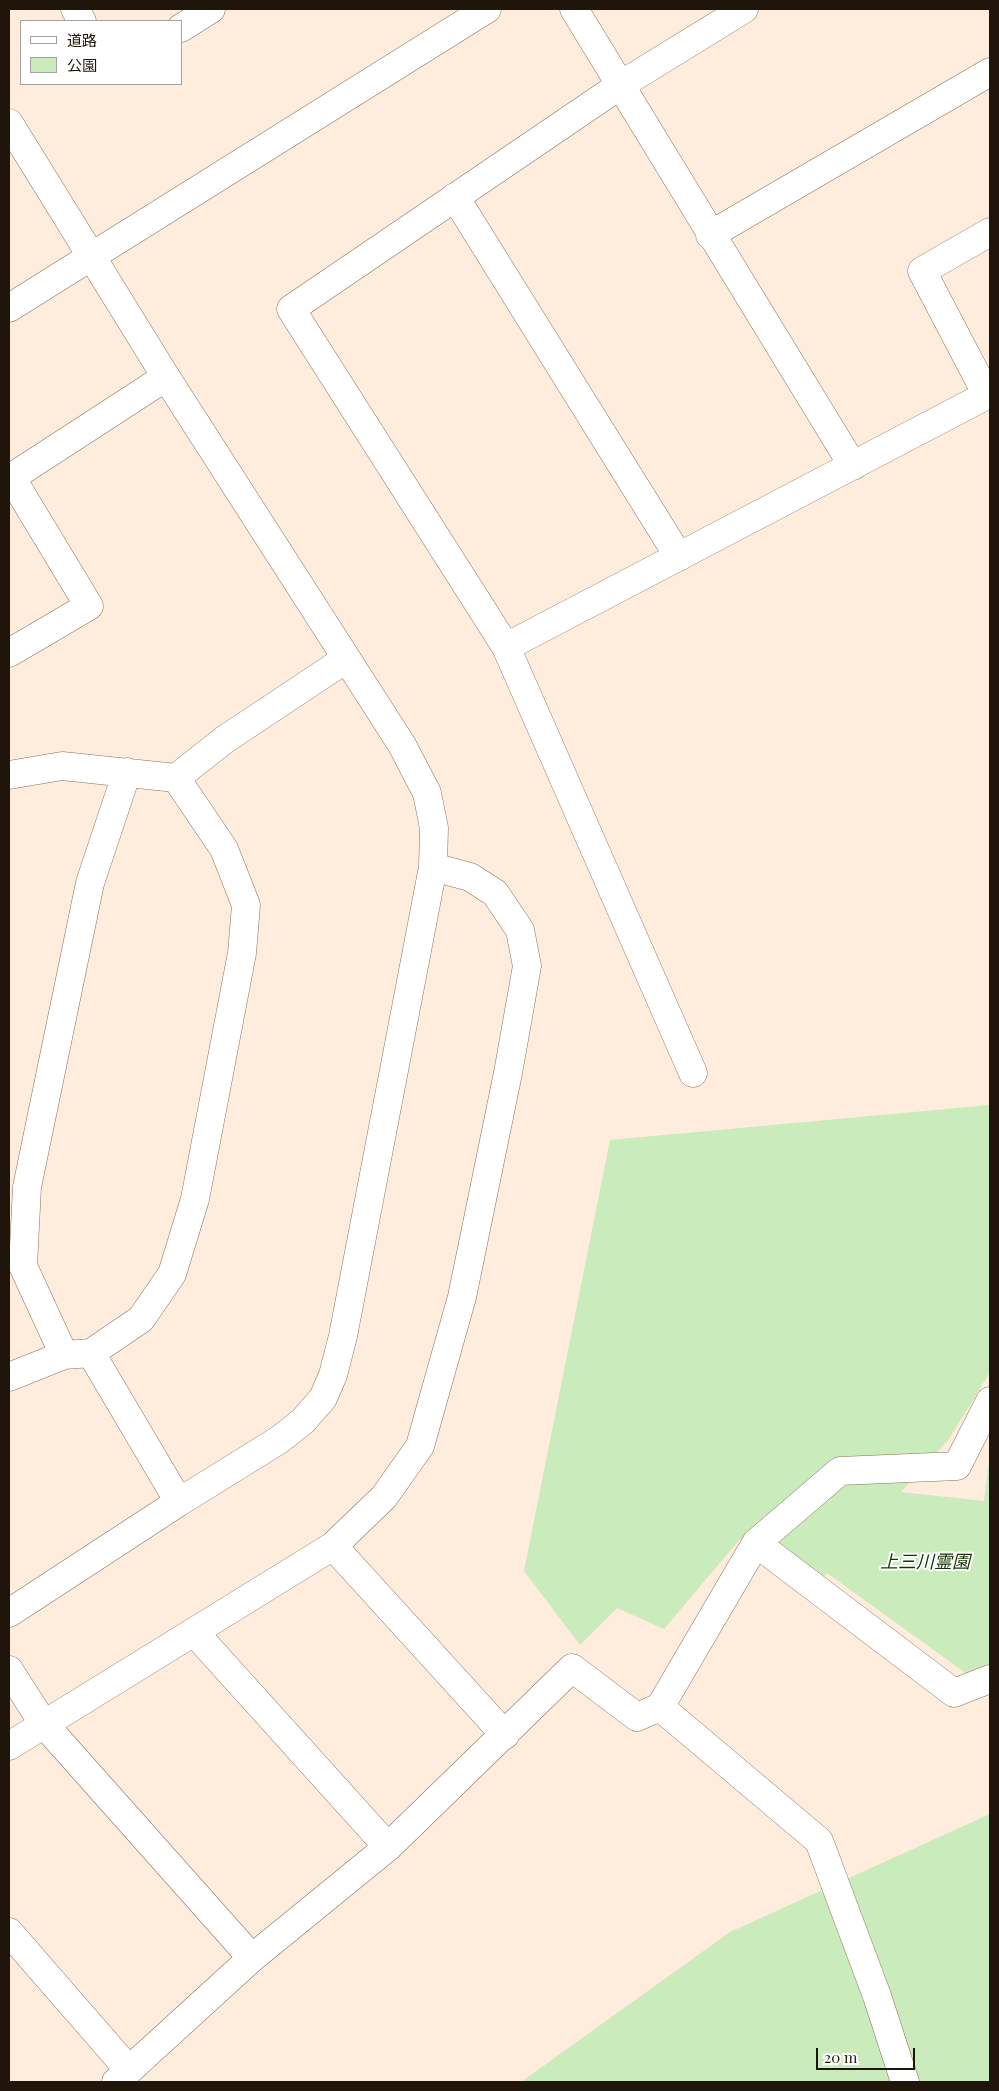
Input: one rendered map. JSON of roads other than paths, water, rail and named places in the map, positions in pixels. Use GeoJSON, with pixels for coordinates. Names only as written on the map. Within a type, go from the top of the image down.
{"type":"FeatureCollection","features":[{"type":"Feature","properties":{"kind":"street"},"geometry":{"type":"LineString","coordinates":[[75,9],[81,20]]}},
{"type":"Feature","properties":{"kind":"street"},"geometry":{"type":"LineString","coordinates":[[182,27],[211,9]]}},
{"type":"Feature","properties":{"kind":"street"},"geometry":{"type":"LineString","coordinates":[[9,308],[487,9]]}},
{"type":"Feature","properties":{"kind":"street"},"geometry":{"type":"LineString","coordinates":[[574,9],[619,86],[853,466]]}},
{"type":"Feature","properties":{"kind":"street"},"geometry":{"type":"LineString","coordinates":[[693,1073],[506,647],[291,309],[619,86],[744,9]]}},
{"type":"Feature","properties":{"kind":"street"},"geometry":{"type":"LineString","coordinates":[[710,235],[990,72]]}},
{"type":"Feature","properties":{"kind":"street"},"geometry":{"type":"LineString","coordinates":[[9,123],[166,376],[402,745],[427,793],[434,828],[433,867],[344,1336],[333,1375],[323,1398],[303,1420],[279,1440],[9,1612]]}},
{"type":"Feature","properties":{"kind":"street"},"geometry":{"type":"LineString","coordinates":[[455,197],[679,557]]}},
{"type":"Feature","properties":{"kind":"street"},"geometry":{"type":"LineString","coordinates":[[506,647],[987,395],[922,271],[990,232]]}},
{"type":"Feature","properties":{"kind":"street"},"geometry":{"type":"LineString","coordinates":[[9,653],[89,606],[10,478],[166,376]]}},
{"type":"Feature","properties":{"kind":"street"},"geometry":{"type":"LineString","coordinates":[[9,775],[62,766],[176,778],[224,740],[346,659]]}},
{"type":"Feature","properties":{"kind":"street"},"geometry":{"type":"LineString","coordinates":[[128,772],[90,883],[27,1187],[23,1266],[78,1354],[179,1502]]}},
{"type":"Feature","properties":{"kind":"street"},"geometry":{"type":"LineString","coordinates":[[9,1377],[78,1354],[141,1319],[172,1274],[195,1199],[242,953],[246,905],[224,849],[176,778]]}},
{"type":"Feature","properties":{"kind":"street"},"geometry":{"type":"LineString","coordinates":[[9,1746],[43,1723],[333,1546],[384,1497],[420,1446],[462,1297],[508,1073],[527,966],[520,930],[496,893],[470,877],[433,867]]}},
{"type":"Feature","properties":{"kind":"street"},"geometry":{"type":"LineString","coordinates":[[9,1932],[122,2076],[252,1958],[388,1847],[572,1668],[637,1716],[660,1707],[756,1543],[840,1471],[957,1466],[990,1401]]}},
{"type":"Feature","properties":{"kind":"street"},"geometry":{"type":"LineString","coordinates":[[756,1543],[954,1693],[990,1679]]}},
{"type":"Feature","properties":{"kind":"street"},"geometry":{"type":"LineString","coordinates":[[333,1546],[505,1735]]}},
{"type":"Feature","properties":{"kind":"street"},"geometry":{"type":"LineString","coordinates":[[194,1632],[388,1847]]}},
{"type":"Feature","properties":{"kind":"street"},"geometry":{"type":"LineString","coordinates":[[9,1670],[43,1723],[252,1958]]}},
{"type":"Feature","properties":{"kind":"street"},"geometry":{"type":"LineString","coordinates":[[660,1707],[819,1841],[877,1996],[905,2082]]}},
{"type":"Feature","properties":{"kind":"park label","name":"上三川霊園"},"geometry":{"type":"Point","coordinates":[925,1562]}}]}
